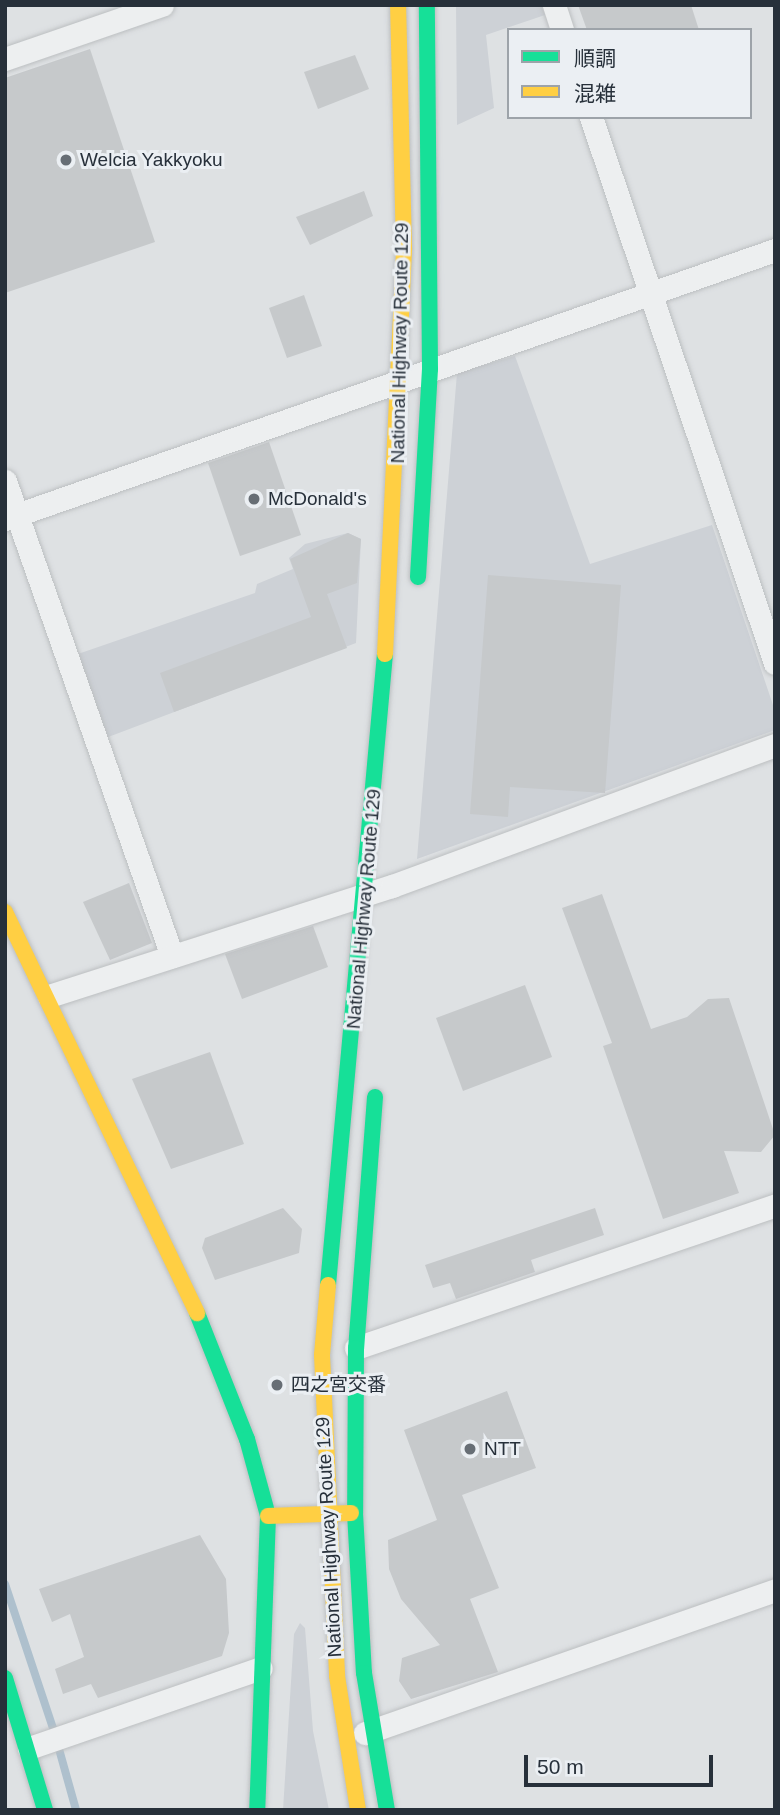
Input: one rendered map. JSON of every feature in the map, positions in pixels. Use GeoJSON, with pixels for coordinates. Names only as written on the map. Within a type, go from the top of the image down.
{"type":"FeatureCollection","features":[{"type":"Feature","properties":{"kind":"main road","name":"National Highway Route 129"},"geometry":{"type":"LineString","coordinates":[[358,1810],[345,1739],[327,1514],[322,1355],[394,550],[401,380],[398,5]]}},
{"type":"Feature","properties":{"kind":"main road","name":"National Highway Route 129"},"geometry":{"type":"LineString","coordinates":[[416,598],[430,369],[427,5]]}},
{"type":"Feature","properties":{"kind":"main road","name":"National Highway Route 129"},"geometry":{"type":"LineString","coordinates":[[391,897],[394,860]]}},
{"type":"Feature","properties":{"kind":"main road"},"geometry":{"type":"LineString","coordinates":[[5,912],[49,996],[218,1357],[268,1516],[257,1810]]}},
{"type":"Feature","properties":{"kind":"main road","name":"National Highway Route 129"},"geometry":{"type":"LineString","coordinates":[[376,1074],[356,1348],[355,1513],[373,1730],[387,1810]]}},
{"type":"Feature","properties":{"kind":"main road"},"geometry":{"type":"LineString","coordinates":[[268,1516],[355,1513]]}},
{"type":"Feature","properties":{"kind":"main road"},"geometry":{"type":"LineString","coordinates":[[5,1678],[29,1748],[45,1810]]}},
{"type":"Feature","properties":{"kind":"street"},"geometry":{"type":"LineString","coordinates":[[5,59],[162,5]]}},
{"type":"Feature","properties":{"kind":"street"},"geometry":{"type":"LineString","coordinates":[[554,5],[561,28]]}},
{"type":"Feature","properties":{"kind":"street"},"geometry":{"type":"LineString","coordinates":[[592,119],[775,663]]}},
{"type":"Feature","properties":{"kind":"street"},"geometry":{"type":"LineString","coordinates":[[11,517],[775,250]]}},
{"type":"Feature","properties":{"kind":"street"},"geometry":{"type":"LineString","coordinates":[[5,481],[11,517],[172,956]]}},
{"type":"Feature","properties":{"kind":"street"},"geometry":{"type":"LineString","coordinates":[[49,996],[365,894],[391,897],[775,745]]}},
{"type":"Feature","properties":{"kind":"street"},"geometry":{"type":"LineString","coordinates":[[356,1348],[775,1205]]}},
{"type":"Feature","properties":{"kind":"street"},"geometry":{"type":"LineString","coordinates":[[345,1739],[775,1590]]}},
{"type":"Feature","properties":{"kind":"street"},"geometry":{"type":"LineString","coordinates":[[29,1748],[261,1668]]}},
{"type":"Feature","properties":{"kind":"shaded area"},"geometry":{"type":"Polygon","coordinates":[[[456,5],[541,5],[545,15],[486,35],[494,108],[457,125],[456,5]]]}},
{"type":"Feature","properties":{"kind":"shaded area"},"geometry":{"type":"Polygon","coordinates":[[[515,356],[590,564],[712,525],[775,711],[775,730],[417,859],[457,373],[515,356]]]}},
{"type":"Feature","properties":{"kind":"shaded area"},"geometry":{"type":"Polygon","coordinates":[[[348,533],[361,539],[356,643],[103,739],[75,655],[255,593],[257,584],[293,569],[289,558],[305,544],[348,533]]]}},
{"type":"Feature","properties":{"kind":"shaded area"},"geometry":{"type":"Polygon","coordinates":[[[300,1623],[305,1628],[313,1731],[329,1810],[283,1810],[294,1634],[300,1623]]]}},
{"type":"Feature","properties":{"kind":"building"},"geometry":{"type":"Polygon","coordinates":[[[578,5],[691,5],[698,28],[586,28],[578,5]]]}},
{"type":"Feature","properties":{"kind":"building","name":"Welcia Yakkyoku"},"geometry":{"type":"Polygon","coordinates":[[[90,49],[155,242],[5,293],[5,78],[90,49]]]}},
{"type":"Feature","properties":{"kind":"building"},"geometry":{"type":"Polygon","coordinates":[[[355,55],[369,89],[318,109],[304,72],[355,55]]]}},
{"type":"Feature","properties":{"kind":"building"},"geometry":{"type":"Polygon","coordinates":[[[364,191],[373,216],[310,245],[296,217],[364,191]]]}},
{"type":"Feature","properties":{"kind":"building"},"geometry":{"type":"Polygon","coordinates":[[[304,295],[322,346],[287,358],[269,308],[304,295]]]}},
{"type":"Feature","properties":{"kind":"building","name":"McDonald's"},"geometry":{"type":"Polygon","coordinates":[[[269,442],[301,535],[240,556],[208,463],[269,442]]]}},
{"type":"Feature","properties":{"kind":"building"},"geometry":{"type":"Polygon","coordinates":[[[348,533],[361,539],[357,583],[327,594],[347,648],[174,712],[160,673],[311,617],[290,559],[348,533]]]}},
{"type":"Feature","properties":{"kind":"building"},"geometry":{"type":"Polygon","coordinates":[[[488,575],[621,585],[605,793],[510,787],[508,817],[470,814],[488,575]]]}},
{"type":"Feature","properties":{"kind":"building"},"geometry":{"type":"Polygon","coordinates":[[[129,883],[152,943],[110,960],[83,902],[129,883]]]}},
{"type":"Feature","properties":{"kind":"building"},"geometry":{"type":"Polygon","coordinates":[[[602,894],[651,1029],[687,1017],[708,999],[729,998],[775,1135],[761,1152],[724,1151],[739,1193],[663,1219],[603,1046],[612,1043],[562,908],[602,894]]]}},
{"type":"Feature","properties":{"kind":"building"},"geometry":{"type":"Polygon","coordinates":[[[313,926],[328,967],[242,999],[225,954],[313,926]]]}},
{"type":"Feature","properties":{"kind":"building"},"geometry":{"type":"Polygon","coordinates":[[[525,985],[552,1057],[463,1091],[436,1018],[525,985]]]}},
{"type":"Feature","properties":{"kind":"building"},"geometry":{"type":"Polygon","coordinates":[[[210,1052],[244,1144],[171,1169],[132,1079],[210,1052]]]}},
{"type":"Feature","properties":{"kind":"building"},"geometry":{"type":"Polygon","coordinates":[[[283,1208],[302,1229],[299,1253],[215,1280],[202,1248],[205,1238],[283,1208]]]}},
{"type":"Feature","properties":{"kind":"building"},"geometry":{"type":"Polygon","coordinates":[[[595,1208],[604,1235],[531,1260],[535,1272],[456,1299],[450,1283],[433,1288],[425,1265],[595,1208]]]}},
{"type":"Feature","properties":{"kind":"building"},"geometry":{"type":"Polygon","coordinates":[[[507,1391],[536,1468],[462,1495],[499,1588],[470,1599],[498,1672],[411,1699],[399,1681],[402,1658],[440,1645],[401,1599],[389,1569],[388,1540],[437,1520],[404,1430],[507,1391]]]}},
{"type":"Feature","properties":{"kind":"building"},"geometry":{"type":"Polygon","coordinates":[[[200,1535],[226,1579],[229,1633],[222,1656],[98,1698],[91,1684],[63,1694],[55,1669],[84,1657],[70,1614],[52,1622],[39,1589],[200,1535]]]}},
{"type":"Feature","properties":{"kind":"waterway"},"geometry":{"type":"LineString","coordinates":[[5,1584],[54,1731]]}},
{"type":"Feature","properties":{"kind":"waterway"},"geometry":{"type":"LineString","coordinates":[[59,1749],[76,1810]]}},
{"type":"Feature","properties":{"kind":"traffic: fast"},"geometry":{"type":"LineString","coordinates":[[418,577],[430,369],[427,5]]}},
{"type":"Feature","properties":{"kind":"traffic: fast"},"geometry":{"type":"LineString","coordinates":[[328,1285],[385,654]]}},
{"type":"Feature","properties":{"kind":"traffic: fast"},"geometry":{"type":"LineString","coordinates":[[375,1097],[356,1348],[355,1513],[364,1673],[387,1810]]}},
{"type":"Feature","properties":{"kind":"traffic: fast"},"geometry":{"type":"LineString","coordinates":[[197,1313],[247,1439],[268,1516],[257,1810]]}},
{"type":"Feature","properties":{"kind":"traffic: fast"},"geometry":{"type":"LineString","coordinates":[[5,1678],[45,1810]]}},
{"type":"Feature","properties":{"kind":"traffic: slow"},"geometry":{"type":"LineString","coordinates":[[385,654],[404,248],[398,5]]}},
{"type":"Feature","properties":{"kind":"traffic: slow"},"geometry":{"type":"LineString","coordinates":[[5,912],[197,1313]]}},
{"type":"Feature","properties":{"kind":"traffic: slow"},"geometry":{"type":"LineString","coordinates":[[328,1285],[322,1355],[337,1676],[358,1810]]}},
{"type":"Feature","properties":{"kind":"traffic: slow"},"geometry":{"type":"LineString","coordinates":[[268,1516],[351,1513]]}},
{"type":"Feature","properties":{"kind":"place","name":"Welcia Yakkyoku"},"geometry":{"type":"Point","coordinates":[66,160]}},
{"type":"Feature","properties":{"kind":"place","name":"McDonald's"},"geometry":{"type":"Point","coordinates":[254,499]}},
{"type":"Feature","properties":{"kind":"place","name":"四之宮交番"},"geometry":{"type":"Point","coordinates":[277,1385]}},
{"type":"Feature","properties":{"kind":"place","name":"NTT"},"geometry":{"type":"Point","coordinates":[470,1449]}}]}
